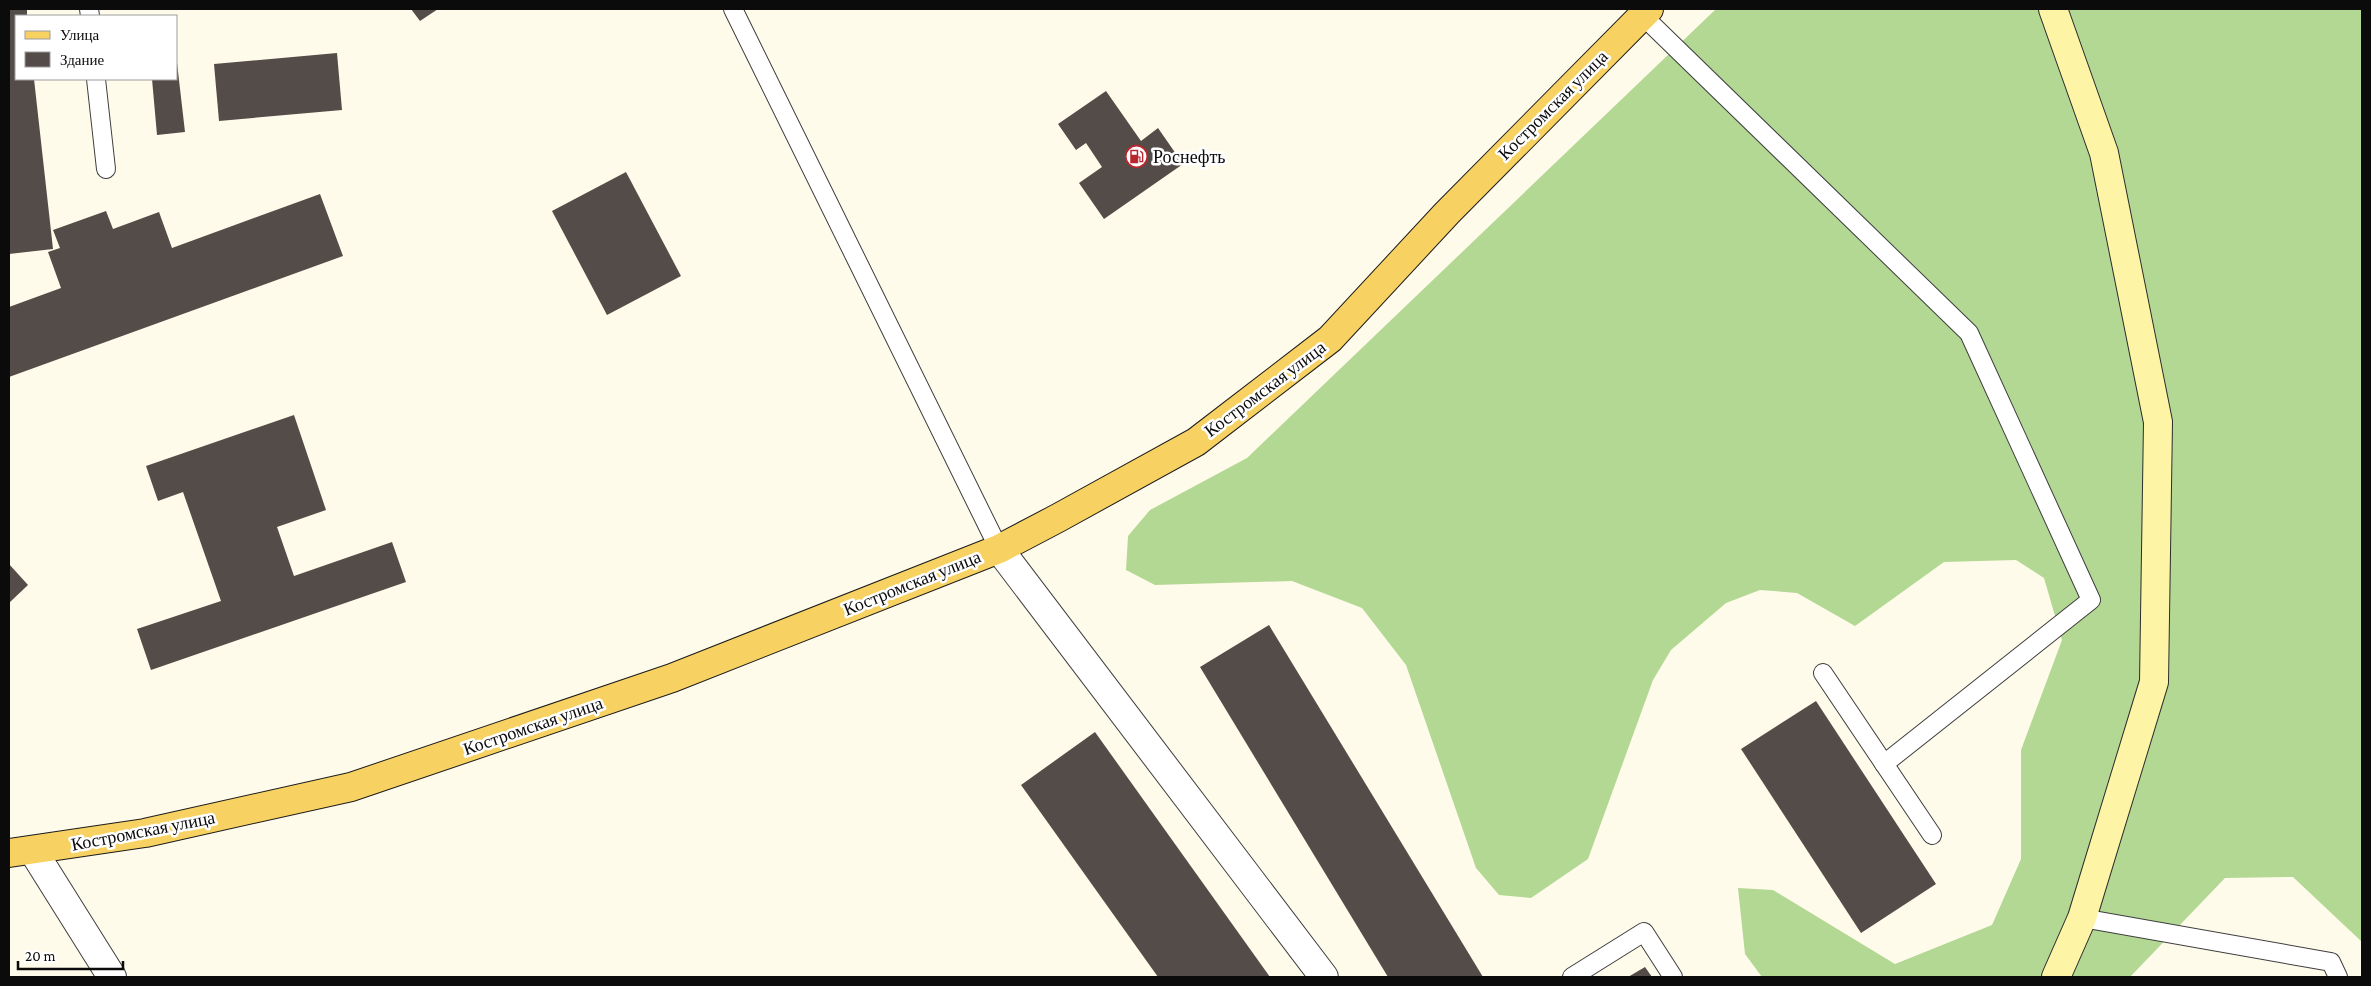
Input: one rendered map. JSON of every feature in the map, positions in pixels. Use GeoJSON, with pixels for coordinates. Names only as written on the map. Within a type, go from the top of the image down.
{"type":"FeatureCollection","features":[{"type":"Feature","properties":{"kind":"main road"},"geometry":{"type":"LineString","coordinates":[[2052,9],[2104,153],[2158,422],[2154,682],[2082,918],[2056,977]]}},
{"type":"Feature","properties":{"kind":"main road","name":"Костромская улица"},"geometry":{"type":"LineString","coordinates":[[21,852],[145,833],[351,787],[672,678],[999,549],[1196,442],[1330,339],[1447,213],[1646,12]]}},
{"type":"Feature","properties":{"kind":"street"},"geometry":{"type":"LineString","coordinates":[[999,549],[1324,977]]}},
{"type":"Feature","properties":{"kind":"street"},"geometry":{"type":"LineString","coordinates":[[21,852],[112,977]]}},
{"type":"Feature","properties":{"kind":"lane"},"geometry":{"type":"LineString","coordinates":[[733,9],[999,549]]}},
{"type":"Feature","properties":{"kind":"lane"},"geometry":{"type":"LineString","coordinates":[[1646,12],[1969,333],[2091,600],[1884,764]]}},
{"type":"Feature","properties":{"kind":"lane"},"geometry":{"type":"LineString","coordinates":[[96,80],[106,169]]}},
{"type":"Feature","properties":{"kind":"lane"},"geometry":{"type":"LineString","coordinates":[[1823,673],[1932,835]]}},
{"type":"Feature","properties":{"kind":"lane"},"geometry":{"type":"LineString","coordinates":[[2082,918],[2331,962],[2338,977]]}},
{"type":"Feature","properties":{"kind":"lane"},"geometry":{"type":"LineString","coordinates":[[1572,977],[1644,932],[1673,977]]}},
{"type":"Feature","properties":{"kind":"green space"},"geometry":{"type":"Polygon","coordinates":[[[1716,9],[2362,9],[2362,942],[2293,877],[2225,878],[2130,977],[1762,977],[1745,954],[1738,888],[1773,890],[1895,964],[1992,925],[2021,859],[2021,750],[2062,640],[2044,578],[2016,560],[1944,562],[1855,626],[1797,593],[1760,590],[1726,603],[1671,650],[1653,680],[1588,859],[1531,898],[1499,895],[1476,868],[1406,665],[1362,608],[1292,581],[1155,585],[1126,570],[1128,536],[1150,510],[1247,458],[1716,9]]]}},
{"type":"Feature","properties":{"kind":"building"},"geometry":{"type":"Polygon","coordinates":[[[9,9],[27,9],[27,15],[15,15],[15,80],[34,80],[53,249],[9,254],[9,9]]]}},
{"type":"Feature","properties":{"kind":"building"},"geometry":{"type":"Polygon","coordinates":[[[411,9],[438,9],[420,21],[411,9]]]}},
{"type":"Feature","properties":{"kind":"building"},"geometry":{"type":"Polygon","coordinates":[[[337,53],[342,110],[219,121],[214,64],[337,53]]]}},
{"type":"Feature","properties":{"kind":"building"},"geometry":{"type":"Polygon","coordinates":[[[178,71],[185,132],[157,135],[152,80],[178,80],[178,71]]]}},
{"type":"Feature","properties":{"kind":"building","name":"Роснефть"},"geometry":{"type":"Polygon","coordinates":[[[1106,91],[1141,141],[1158,128],[1183,164],[1104,219],[1079,183],[1102,167],[1086,143],[1076,150],[1058,124],[1106,91]]]}},
{"type":"Feature","properties":{"kind":"building"},"geometry":{"type":"Polygon","coordinates":[[[626,172],[681,276],[607,315],[552,211],[626,172]]]}},
{"type":"Feature","properties":{"kind":"building"},"geometry":{"type":"Polygon","coordinates":[[[320,194],[343,256],[9,377],[9,307],[61,288],[48,252],[60,248],[53,230],[106,211],[113,229],[159,212],[172,248],[320,194]]]}},
{"type":"Feature","properties":{"kind":"building"},"geometry":{"type":"Polygon","coordinates":[[[294,415],[326,510],[277,527],[294,576],[392,542],[406,582],[151,670],[137,629],[221,601],[183,492],[158,501],[146,466],[294,415]]]}},
{"type":"Feature","properties":{"kind":"building"},"geometry":{"type":"Polygon","coordinates":[[[9,564],[28,585],[9,603],[9,564]]]}},
{"type":"Feature","properties":{"kind":"building"},"geometry":{"type":"Polygon","coordinates":[[[1269,625],[1483,977],[1388,977],[1200,667],[1269,625]]]}},
{"type":"Feature","properties":{"kind":"building"},"geometry":{"type":"Polygon","coordinates":[[[1816,701],[1936,884],[1861,933],[1741,749],[1816,701]]]}},
{"type":"Feature","properties":{"kind":"building"},"geometry":{"type":"Polygon","coordinates":[[[1095,732],[1270,977],[1158,977],[1021,785],[1095,732]]]}},
{"type":"Feature","properties":{"kind":"building"},"geometry":{"type":"Polygon","coordinates":[[[1645,967],[1652,977],[1628,977],[1645,967]]]}},
{"type":"Feature","properties":{"kind":"place","name":"Роснефть"},"geometry":{"type":"Point","coordinates":[1137,157]}}]}
